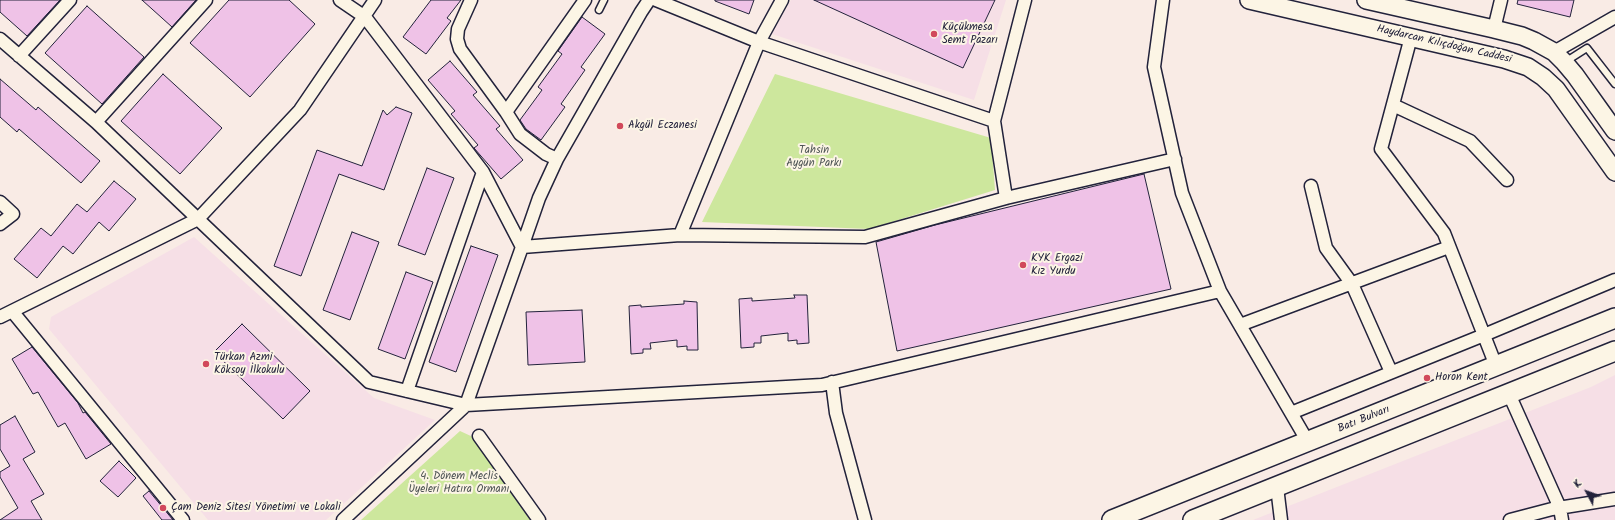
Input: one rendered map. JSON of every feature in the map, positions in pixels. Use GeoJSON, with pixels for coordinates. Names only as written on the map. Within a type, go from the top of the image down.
{"type":"FeatureCollection","features":[{"type":"Feature","properties":{"kind":"main road","name":"Haydarcan Kılıçdoğan Caddesi"},"geometry":{"type":"LineString","coordinates":[[1249,0],[1515,61],[1541,76],[1556,89],[1615,172]]}},
{"type":"Feature","properties":{"kind":"main road"},"geometry":{"type":"LineString","coordinates":[[1366,0],[1522,36],[1559,57],[1575,75],[1615,131]]}},
{"type":"Feature","properties":{"kind":"main road"},"geometry":{"type":"LineString","coordinates":[[1541,76],[1559,57]]}},
{"type":"Feature","properties":{"kind":"main road","name":"Batı Bulvarı"},"geometry":{"type":"LineString","coordinates":[[1112,520],[1615,318]]}},
{"type":"Feature","properties":{"kind":"main road"},"geometry":{"type":"LineString","coordinates":[[1193,520],[1615,351]]}},
{"type":"Feature","properties":{"kind":"street"},"geometry":{"type":"LineString","coordinates":[[20,56],[70,0]]}},
{"type":"Feature","properties":{"kind":"street"},"geometry":{"type":"LineString","coordinates":[[96,122],[206,0]]}},
{"type":"Feature","properties":{"kind":"street"},"geometry":{"type":"LineString","coordinates":[[340,0],[365,17],[483,172],[522,247]]}},
{"type":"Feature","properties":{"kind":"street"},"geometry":{"type":"LineString","coordinates":[[0,317],[198,219],[300,110],[365,17],[375,0]]}},
{"type":"Feature","properties":{"kind":"street"},"geometry":{"type":"LineString","coordinates":[[471,0],[458,30],[457,39],[460,49],[468,62],[506,112],[520,134],[546,154],[557,159]]}},
{"type":"Feature","properties":{"kind":"street"},"geometry":{"type":"LineString","coordinates":[[506,112],[585,0]]}},
{"type":"Feature","properties":{"kind":"street"},"geometry":{"type":"LineString","coordinates":[[343,520],[466,405],[539,198],[557,159],[649,0]]}},
{"type":"Feature","properties":{"kind":"street"},"geometry":{"type":"LineString","coordinates":[[656,0],[759,42],[994,121]]}},
{"type":"Feature","properties":{"kind":"street"},"geometry":{"type":"LineString","coordinates":[[680,235],[759,42],[782,0]]}},
{"type":"Feature","properties":{"kind":"street"},"geometry":{"type":"LineString","coordinates":[[1006,198],[994,121],[1025,0]]}},
{"type":"Feature","properties":{"kind":"street"},"geometry":{"type":"LineString","coordinates":[[1163,0],[1154,67],[1182,193],[1220,291],[1308,442]]}},
{"type":"Feature","properties":{"kind":"street"},"geometry":{"type":"LineString","coordinates":[[1494,29],[1501,0]]}},
{"type":"Feature","properties":{"kind":"street"},"geometry":{"type":"LineString","coordinates":[[1559,57],[1615,17]]}},
{"type":"Feature","properties":{"kind":"street"},"geometry":{"type":"LineString","coordinates":[[1411,38],[1381,149],[1444,234],[1496,366]]}},
{"type":"Feature","properties":{"kind":"street"},"geometry":{"type":"LineString","coordinates":[[0,39],[96,122],[369,382],[466,405],[814,385],[1220,291]]}},
{"type":"Feature","properties":{"kind":"street"},"geometry":{"type":"LineString","coordinates":[[1393,105],[1470,141],[1507,180]]}},
{"type":"Feature","properties":{"kind":"street"},"geometry":{"type":"LineString","coordinates":[[522,247],[680,235],[865,237],[1006,198],[1175,159]]}},
{"type":"Feature","properties":{"kind":"street"},"geometry":{"type":"LineString","coordinates":[[407,391],[483,172]]}},
{"type":"Feature","properties":{"kind":"street"},"geometry":{"type":"LineString","coordinates":[[1311,186],[1326,248],[1352,284],[1391,372]]}},
{"type":"Feature","properties":{"kind":"street"},"geometry":{"type":"LineString","coordinates":[[0,202],[13,214],[0,224]]}},
{"type":"Feature","properties":{"kind":"street"},"geometry":{"type":"LineString","coordinates":[[1240,325],[1450,247]]}},
{"type":"Feature","properties":{"kind":"street"},"geometry":{"type":"LineString","coordinates":[[1291,413],[1615,280]]}},
{"type":"Feature","properties":{"kind":"street"},"geometry":{"type":"LineString","coordinates":[[12,311],[183,520]]}},
{"type":"Feature","properties":{"kind":"street"},"geometry":{"type":"LineString","coordinates":[[832,382],[836,413],[865,520]]}},
{"type":"Feature","properties":{"kind":"street"},"geometry":{"type":"LineString","coordinates":[[1509,394],[1560,508],[1562,520]]}},
{"type":"Feature","properties":{"kind":"street"},"geometry":{"type":"LineString","coordinates":[[479,436],[539,520]]}},
{"type":"Feature","properties":{"kind":"street"},"geometry":{"type":"LineString","coordinates":[[1277,487],[1281,520]]}},
{"type":"Feature","properties":{"kind":"street"},"geometry":{"type":"LineString","coordinates":[[1510,520],[1560,508],[1615,499]]}},
{"type":"Feature","properties":{"kind":"lane"},"geometry":{"type":"LineString","coordinates":[[598,10],[604,0]]}},
{"type":"Feature","properties":{"kind":"lane"},"geometry":{"type":"LineString","coordinates":[[1559,57],[1586,48],[1615,84]]}},
{"type":"Feature","properties":{"kind":"shaded area"},"geometry":{"type":"Polygon","coordinates":[[[791,0],[1006,0],[974,100],[772,34],[791,0]]]}},
{"type":"Feature","properties":{"kind":"shaded area","name":"Türkan Azmi Köksoy İlkokulu"},"geometry":{"type":"Polygon","coordinates":[[[194,237],[374,398],[435,420],[326,520],[208,520],[49,329],[51,317],[194,237]]]}},
{"type":"Feature","properties":{"kind":"shaded area"},"geometry":{"type":"Polygon","coordinates":[[[1615,375],[1615,520],[1253,520],[1591,387],[1615,375]]]}},
{"type":"Feature","properties":{"kind":"green space","name":"Tahsin Aygün Parkı"},"geometry":{"type":"Polygon","coordinates":[[[775,74],[991,138],[995,190],[869,229],[702,222],[775,74]]]}},
{"type":"Feature","properties":{"kind":"green space","name":"4. Dönem Meclis Üyeleri Hatıra Ormanı"},"geometry":{"type":"Polygon","coordinates":[[[460,431],[473,437],[530,520],[361,520],[460,431]]]}},
{"type":"Feature","properties":{"kind":"building"},"geometry":{"type":"Polygon","coordinates":[[[0,0],[60,0],[27,36],[0,12],[0,0]]]}},
{"type":"Feature","properties":{"kind":"building"},"geometry":{"type":"Polygon","coordinates":[[[142,0],[196,0],[172,27],[142,0]]]}},
{"type":"Feature","properties":{"kind":"building"},"geometry":{"type":"Polygon","coordinates":[[[229,0],[289,0],[315,24],[250,97],[190,43],[229,0]]]}},
{"type":"Feature","properties":{"kind":"building"},"geometry":{"type":"Polygon","coordinates":[[[431,0],[461,0],[447,18],[451,21],[426,54],[403,37],[431,0]]]}},
{"type":"Feature","properties":{"kind":"building"},"geometry":{"type":"Polygon","coordinates":[[[715,0],[754,0],[749,14],[715,0]]]}},
{"type":"Feature","properties":{"kind":"building","name":"Küçükmesa Semt Pazarı"},"geometry":{"type":"Polygon","coordinates":[[[814,0],[995,0],[963,68],[814,0]]]}},
{"type":"Feature","properties":{"kind":"building"},"geometry":{"type":"Polygon","coordinates":[[[1518,0],[1574,0],[1570,17],[1517,4],[1518,0]]]}},
{"type":"Feature","properties":{"kind":"building"},"geometry":{"type":"Polygon","coordinates":[[[87,6],[144,57],[102,104],[45,53],[87,6]]]}},
{"type":"Feature","properties":{"kind":"building"},"geometry":{"type":"Polygon","coordinates":[[[582,17],[605,34],[581,67],[585,70],[561,104],[565,107],[541,140],[526,129],[520,120],[542,90],[538,87],[562,54],[558,51],[582,17]]]}},
{"type":"Feature","properties":{"kind":"building"},"geometry":{"type":"Polygon","coordinates":[[[450,61],[477,92],[473,95],[500,126],[496,129],[523,160],[501,179],[474,148],[478,145],[451,114],[455,111],[428,80],[450,61]]]}},
{"type":"Feature","properties":{"kind":"building"},"geometry":{"type":"Polygon","coordinates":[[[163,74],[222,128],[180,174],[121,121],[163,74]]]}},
{"type":"Feature","properties":{"kind":"building"},"geometry":{"type":"Polygon","coordinates":[[[0,79],[36,110],[38,107],[100,161],[81,183],[19,129],[17,132],[0,117],[0,79]]]}},
{"type":"Feature","properties":{"kind":"building"},"geometry":{"type":"Polygon","coordinates":[[[396,107],[412,113],[384,190],[339,174],[301,276],[274,266],[317,150],[362,166],[383,110],[387,115],[396,107]]]}},
{"type":"Feature","properties":{"kind":"building"},"geometry":{"type":"Polygon","coordinates":[[[427,168],[454,178],[425,255],[398,245],[427,168]]]}},
{"type":"Feature","properties":{"kind":"building","name":"KYK Ergazi Kız Yurdu"},"geometry":{"type":"Polygon","coordinates":[[[1144,174],[1171,289],[897,351],[876,242],[935,225],[1144,174]]]}},
{"type":"Feature","properties":{"kind":"building"},"geometry":{"type":"Polygon","coordinates":[[[114,181],[136,199],[109,231],[99,222],[73,254],[63,246],[37,278],[14,259],[41,228],[51,236],[77,204],[87,212],[114,181]]]}},
{"type":"Feature","properties":{"kind":"building"},"geometry":{"type":"Polygon","coordinates":[[[352,232],[379,242],[350,320],[323,310],[352,232]]]}},
{"type":"Feature","properties":{"kind":"building"},"geometry":{"type":"Polygon","coordinates":[[[471,246],[498,255],[456,372],[429,362],[471,246]]]}},
{"type":"Feature","properties":{"kind":"building"},"geometry":{"type":"Polygon","coordinates":[[[406,272],[433,282],[405,359],[378,349],[406,272]]]}},
{"type":"Feature","properties":{"kind":"building"},"geometry":{"type":"Polygon","coordinates":[[[794,295],[807,295],[809,343],[797,344],[797,340],[788,341],[788,333],[761,336],[761,343],[754,343],[754,347],[741,348],[739,299],[752,298],[752,301],[795,298],[794,295]]]}},
{"type":"Feature","properties":{"kind":"building"},"geometry":{"type":"Polygon","coordinates":[[[684,301],[697,302],[698,350],[687,350],[687,346],[677,347],[677,340],[650,343],[651,349],[643,349],[643,353],[631,354],[629,306],[641,305],[641,307],[684,304],[684,301]]]}},
{"type":"Feature","properties":{"kind":"building"},"geometry":{"type":"Polygon","coordinates":[[[582,310],[585,362],[528,365],[526,312],[582,310]]]}},
{"type":"Feature","properties":{"kind":"building"},"geometry":{"type":"Polygon","coordinates":[[[242,324],[310,391],[283,419],[214,352],[242,324]]]}},
{"type":"Feature","properties":{"kind":"building"},"geometry":{"type":"Polygon","coordinates":[[[32,347],[78,403],[83,413],[85,412],[111,444],[86,459],[65,423],[58,427],[38,392],[33,394],[12,359],[32,347]]]}},
{"type":"Feature","properties":{"kind":"building"},"geometry":{"type":"Polygon","coordinates":[[[15,416],[35,452],[23,459],[44,494],[31,501],[42,520],[0,520],[18,508],[0,477],[0,472],[10,466],[0,449],[0,425],[15,416]]]}},
{"type":"Feature","properties":{"kind":"building"},"geometry":{"type":"Polygon","coordinates":[[[119,461],[136,478],[118,497],[100,481],[119,461]]]}},
{"type":"Feature","properties":{"kind":"building"},"geometry":{"type":"Polygon","coordinates":[[[149,491],[173,520],[162,520],[143,496],[149,491]]]}},
{"type":"Feature","properties":{"kind":"place","name":"Küçükmesa Semt Pazarı"},"geometry":{"type":"Point","coordinates":[934,34]}},
{"type":"Feature","properties":{"kind":"place","name":"Akgül Eczanesi"},"geometry":{"type":"Point","coordinates":[620,126]}},
{"type":"Feature","properties":{"kind":"place","name":"KYK Ergazi Kız Yurdu"},"geometry":{"type":"Point","coordinates":[1023,265]}},
{"type":"Feature","properties":{"kind":"place","name":"Türkan Azmi Köksoy İlkokulu"},"geometry":{"type":"Point","coordinates":[206,364]}},
{"type":"Feature","properties":{"kind":"place","name":"Horon Kent"},"geometry":{"type":"Point","coordinates":[1427,378]}},
{"type":"Feature","properties":{"kind":"place","name":"Çam Deniz Sitesi Yönetimi ve Lokali"},"geometry":{"type":"Point","coordinates":[163,508]}}]}
